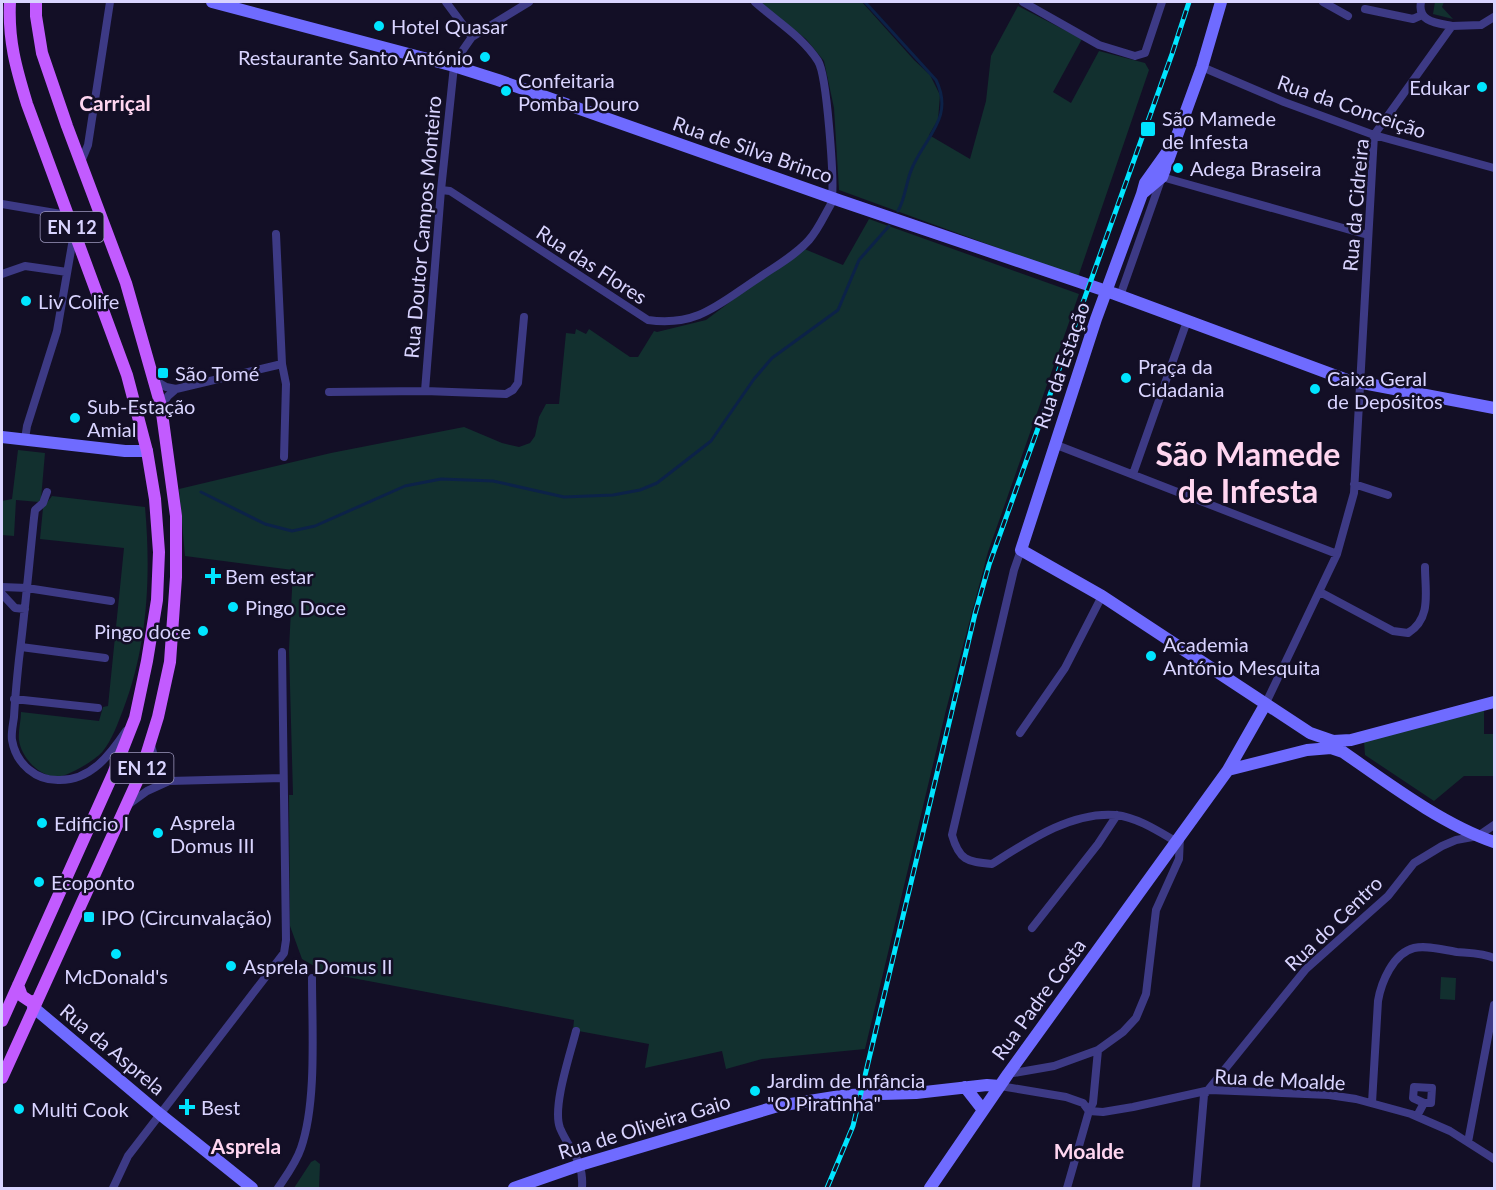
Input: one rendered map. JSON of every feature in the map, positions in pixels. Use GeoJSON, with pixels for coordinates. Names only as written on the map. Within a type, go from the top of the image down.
{"type":"FeatureCollection","features":[{"type":"Feature","properties":{"kind":"main road","name":"EN 12"},"geometry":{"type":"LineString","coordinates":[[3,1018],[135,718],[157,600],[158,542],[155,499],[147,451],[127,375],[27,105],[15,66],[9,29],[10,2]]}},
{"type":"Feature","properties":{"kind":"main road","name":"EN 12"},"geometry":{"type":"LineString","coordinates":[[2,1078],[128,805],[158,717],[170,662],[174,612],[176,516],[161,406],[126,283],[42,53],[36,2]]}},
{"type":"Feature","properties":{"kind":"main road"},"geometry":{"type":"LineString","coordinates":[[147,451],[157,444],[165,430]]}},
{"type":"Feature","properties":{"kind":"main road","name":"EN 12"},"geometry":{"type":"LineString","coordinates":[[147,451],[162,462],[168,510],[176,516]]}},
{"type":"Feature","properties":{"kind":"main road"},"geometry":{"type":"LineString","coordinates":[[18,985],[26,1000],[35,1004]]}},
{"type":"Feature","properties":{"kind":"main road"},"geometry":{"type":"LineString","coordinates":[[3,1018],[14,1005],[35,1004]]}},
{"type":"Feature","properties":{"kind":"street"},"geometry":{"type":"LineString","coordinates":[[81,162],[88,145],[110,2]]}},
{"type":"Feature","properties":{"kind":"street","name":"Rua de Silva Brinco"},"geometry":{"type":"LineString","coordinates":[[212,2],[454,66],[498,80],[1117,295],[1347,380],[1494,408]]}},
{"type":"Feature","properties":{"kind":"street"},"geometry":{"type":"LineString","coordinates":[[446,2],[472,37]]}},
{"type":"Feature","properties":{"kind":"street"},"geometry":{"type":"LineString","coordinates":[[508,2],[513,12]]}},
{"type":"Feature","properties":{"kind":"street"},"geometry":{"type":"LineString","coordinates":[[454,66],[472,37],[529,2]]}},
{"type":"Feature","properties":{"kind":"street"},"geometry":{"type":"LineString","coordinates":[[755,2],[803,41],[820,64],[837,199]]}},
{"type":"Feature","properties":{"kind":"street"},"geometry":{"type":"LineString","coordinates":[[1023,2],[1099,45],[1135,56],[1145,53],[1162,2]]}},
{"type":"Feature","properties":{"kind":"street","name":"Rua da Estação"},"geometry":{"type":"LineString","coordinates":[[1117,295],[1202,67],[1221,2]]}},
{"type":"Feature","properties":{"kind":"street"},"geometry":{"type":"LineString","coordinates":[[1323,2],[1348,16]]}},
{"type":"Feature","properties":{"kind":"street"},"geometry":{"type":"LineString","coordinates":[[1421,2],[1422,15],[1427,20],[1452,26],[1481,25],[1494,17]]}},
{"type":"Feature","properties":{"kind":"street"},"geometry":{"type":"LineString","coordinates":[[1365,9],[1413,19],[1422,15]]}},
{"type":"Feature","properties":{"kind":"street","name":"Rua da Cidreira"},"geometry":{"type":"LineString","coordinates":[[1265,705],[1337,554],[1354,493],[1374,135],[1452,26]]}},
{"type":"Feature","properties":{"kind":"street","name":"Rua Doutor Campos Monteiro"},"geometry":{"type":"LineString","coordinates":[[425,391],[441,190],[454,66]]}},
{"type":"Feature","properties":{"kind":"street","name":"Rua da Conceição"},"geometry":{"type":"LineString","coordinates":[[1202,67],[1284,102],[1374,135],[1494,168]]}},
{"type":"Feature","properties":{"kind":"street","name":"Rua da Estação"},"geometry":{"type":"LineString","coordinates":[[1021,550],[1054,444],[1144,183],[1175,141]]}},
{"type":"Feature","properties":{"kind":"street"},"geometry":{"type":"LineString","coordinates":[[1162,177],[1368,235]]}},
{"type":"Feature","properties":{"kind":"street","name":"Rua da Estação"},"geometry":{"type":"LineString","coordinates":[[1142,194],[1162,177]]}},
{"type":"Feature","properties":{"kind":"street","name":"Rua das Flores"},"geometry":{"type":"LineString","coordinates":[[441,190],[450,191],[648,320],[669,323],[703,314],[787,258],[809,240],[831,204],[837,199]]}},
{"type":"Feature","properties":{"kind":"street"},"geometry":{"type":"LineString","coordinates":[[2,204],[67,215]]}},
{"type":"Feature","properties":{"kind":"street"},"geometry":{"type":"LineString","coordinates":[[25,439],[57,331],[74,232]]}},
{"type":"Feature","properties":{"kind":"street"},"geometry":{"type":"LineString","coordinates":[[276,234],[282,364],[286,384],[284,457]]}},
{"type":"Feature","properties":{"kind":"street"},"geometry":{"type":"LineString","coordinates":[[2,274],[25,266],[67,272]]}},
{"type":"Feature","properties":{"kind":"street"},"geometry":{"type":"LineString","coordinates":[[329,392],[425,391],[507,394],[518,383],[524,317]]}},
{"type":"Feature","properties":{"kind":"street"},"geometry":{"type":"LineString","coordinates":[[1133,474],[1187,321]]}},
{"type":"Feature","properties":{"kind":"street"},"geometry":{"type":"LineString","coordinates":[[154,380],[165,387],[176,389],[282,364]]}},
{"type":"Feature","properties":{"kind":"street"},"geometry":{"type":"LineString","coordinates":[[161,406],[176,389]]}},
{"type":"Feature","properties":{"kind":"street"},"geometry":{"type":"LineString","coordinates":[[2,437],[125,451],[147,451]]}},
{"type":"Feature","properties":{"kind":"street"},"geometry":{"type":"LineString","coordinates":[[1054,444],[1337,554]]}},
{"type":"Feature","properties":{"kind":"street"},"geometry":{"type":"LineString","coordinates":[[1354,484],[1388,495]]}},
{"type":"Feature","properties":{"kind":"street"},"geometry":{"type":"LineString","coordinates":[[47,492],[43,503],[35,510],[14,699],[12,740],[16,752],[25,768],[38,776],[63,781],[78,777],[94,769],[116,746],[135,718]]}},
{"type":"Feature","properties":{"kind":"street"},"geometry":{"type":"LineString","coordinates":[[1008,1074],[1054,1066],[1098,1050],[1123,1032],[1136,1018],[1146,994],[1156,910],[1179,859],[1178,837],[1117,815],[1089,816],[1064,824],[992,864],[968,860],[956,849],[952,835],[1014,570],[1021,550],[1102,596],[1265,705],[1332,745],[1446,820],[1494,842]]}},
{"type":"Feature","properties":{"kind":"street"},"geometry":{"type":"LineString","coordinates":[[1320,592],[1393,631],[1408,633],[1422,622],[1425,611],[1425,567]]}},
{"type":"Feature","properties":{"kind":"street"},"geometry":{"type":"LineString","coordinates":[[2,586],[111,601]]}},
{"type":"Feature","properties":{"kind":"street"},"geometry":{"type":"LineString","coordinates":[[2,594],[19,610],[25,609]]}},
{"type":"Feature","properties":{"kind":"street"},"geometry":{"type":"LineString","coordinates":[[1020,733],[1065,668],[1102,596]]}},
{"type":"Feature","properties":{"kind":"street"},"geometry":{"type":"LineString","coordinates":[[12,605],[22,630]]}},
{"type":"Feature","properties":{"kind":"street"},"geometry":{"type":"LineString","coordinates":[[21,647],[105,658]]}},
{"type":"Feature","properties":{"kind":"street"},"geometry":{"type":"LineString","coordinates":[[113,1188],[128,1156],[284,953],[286,940],[282,651]]}},
{"type":"Feature","properties":{"kind":"street"},"geometry":{"type":"LineString","coordinates":[[14,699],[98,708]]}},
{"type":"Feature","properties":{"kind":"street"},"geometry":{"type":"LineString","coordinates":[[1228,770],[1494,702]]}},
{"type":"Feature","properties":{"kind":"street","name":"Rua Padre Costa"},"geometry":{"type":"LineString","coordinates":[[930,1188],[1008,1074],[1228,770],[1265,705]]}},
{"type":"Feature","properties":{"kind":"street"},"geometry":{"type":"LineString","coordinates":[[1307,750],[1311,742],[1310,733]]}},
{"type":"Feature","properties":{"kind":"street"},"geometry":{"type":"LineString","coordinates":[[1349,757],[1351,740]]}},
{"type":"Feature","properties":{"kind":"street"},"geometry":{"type":"LineString","coordinates":[[151,741],[157,768],[169,781]]}},
{"type":"Feature","properties":{"kind":"street"},"geometry":{"type":"LineString","coordinates":[[128,805],[147,791],[169,781],[283,778]]}},
{"type":"Feature","properties":{"kind":"street"},"geometry":{"type":"LineString","coordinates":[[1032,928],[1098,844],[1117,815]]}},
{"type":"Feature","properties":{"kind":"street","name":"Rua do Centro"},"geometry":{"type":"LineString","coordinates":[[1210,1090],[1306,969],[1388,896],[1414,863],[1456,840],[1478,836],[1494,825]]}},
{"type":"Feature","properties":{"kind":"street"},"geometry":{"type":"LineString","coordinates":[[1372,1103],[1378,1001],[1380,989],[1394,963],[1413,948],[1494,958]]}},
{"type":"Feature","properties":{"kind":"street"},"geometry":{"type":"LineString","coordinates":[[278,1188],[300,1150],[306,1131],[310,1086],[312,978]]}},
{"type":"Feature","properties":{"kind":"street","name":"Rua da Asprela"},"geometry":{"type":"LineString","coordinates":[[35,1004],[161,1115],[252,1188]]}},
{"type":"Feature","properties":{"kind":"street"},"geometry":{"type":"LineString","coordinates":[[1468,1142],[1494,1005]]}},
{"type":"Feature","properties":{"kind":"street"},"geometry":{"type":"LineString","coordinates":[[576,1031],[556,1112],[560,1128],[580,1165],[583,1174],[582,1188]]}},
{"type":"Feature","properties":{"kind":"street"},"geometry":{"type":"LineString","coordinates":[[1066,1188],[1093,1103],[1098,1050]]}},
{"type":"Feature","properties":{"kind":"street","name":"Rua de Oliveira Gaio"},"geometry":{"type":"LineString","coordinates":[[514,1188],[580,1165],[778,1106],[847,1095],[916,1093],[987,1085],[1066,1097],[1083,1103],[1089,1111]]}},
{"type":"Feature","properties":{"kind":"street"},"geometry":{"type":"LineString","coordinates":[[965,1087],[983,1110]]}},
{"type":"Feature","properties":{"kind":"street"},"geometry":{"type":"LineString","coordinates":[[1196,1188],[1204,1095],[1210,1090]]}},
{"type":"Feature","properties":{"kind":"street","name":"Rua de Moalde"},"geometry":{"type":"LineString","coordinates":[[1089,1111],[1103,1112],[1133,1107],[1210,1090],[1329,1095],[1372,1103],[1417,1116],[1468,1142],[1494,1159]]}},
{"type":"Feature","properties":{"kind":"street"},"geometry":{"type":"LineString","coordinates":[[1417,1116],[1424,1103]]}},
{"type":"Feature","properties":{"kind":"green space"},"geometry":{"type":"Polygon","coordinates":[[[759,2],[862,2],[930,75],[940,95],[938,120],[929,135],[970,159],[986,101],[991,56],[1018,6],[1082,39],[1053,92],[1071,103],[1099,51],[1145,63],[1149,70],[1078,277],[839,190],[834,108],[824,61],[806,39],[759,2]]]}},
{"type":"Feature","properties":{"kind":"green space"},"geometry":{"type":"Polygon","coordinates":[[[1435,2],[1444,2],[1442,7],[1453,19],[1433,14],[1435,2]]]}},
{"type":"Feature","properties":{"kind":"green space"},"geometry":{"type":"Polygon","coordinates":[[[869,219],[1079,294],[988,552],[946,710],[865,1049],[762,1059],[726,1069],[722,1051],[645,1068],[649,1044],[573,1030],[574,1020],[326,973],[302,959],[290,926],[289,795],[293,795],[289,649],[293,570],[185,556],[179,489],[331,453],[464,427],[502,443],[519,447],[530,443],[535,436],[539,417],[546,404],[559,404],[566,333],[575,334],[576,329],[586,334],[589,329],[630,357],[638,357],[654,331],[706,320],[802,248],[843,265],[869,219]]]}},
{"type":"Feature","properties":{"kind":"green space"},"geometry":{"type":"Polygon","coordinates":[[[18,450],[45,453],[41,499],[39,502],[16,500],[14,536],[2,535],[2,501],[12,499],[18,450]]]}},
{"type":"Feature","properties":{"kind":"green space"},"geometry":{"type":"Polygon","coordinates":[[[52,496],[145,507],[148,558],[143,636],[131,686],[117,726],[99,755],[73,772],[60,777],[42,773],[23,753],[19,737],[21,712],[99,721],[103,707],[108,706],[124,548],[40,539],[43,508],[52,496]]]}},
{"type":"Feature","properties":{"kind":"green space"},"geometry":{"type":"Polygon","coordinates":[[[1484,709],[1484,734],[1494,734],[1494,776],[1464,776],[1434,801],[1365,755],[1364,741],[1484,709]]]}},
{"type":"Feature","properties":{"kind":"green space"},"geometry":{"type":"Polygon","coordinates":[[[1441,977],[1456,978],[1455,1000],[1440,999],[1441,977]]]}},
{"type":"Feature","properties":{"kind":"green space"},"geometry":{"type":"Polygon","coordinates":[[[315,1160],[320,1164],[319,1188],[294,1188],[311,1162],[315,1160]]]}},
{"type":"Feature","properties":{"kind":"waterway"},"geometry":{"type":"LineString","coordinates":[[865,2],[936,80],[941,93],[940,115],[913,166],[898,211]]}},
{"type":"Feature","properties":{"kind":"waterway"},"geometry":{"type":"LineString","coordinates":[[201,492],[265,524],[292,531],[315,526],[405,486],[441,479],[493,481],[564,497],[613,495],[640,490],[657,483],[711,441],[754,379],[772,358],[838,310],[859,260],[889,226]]}},
{"type":"Feature","properties":{"kind":"railway"},"geometry":{"type":"LineString","coordinates":[[827,1188],[853,1126],[975,614],[989,565],[1189,2]]}},
{"type":"Feature","properties":{"kind":"place","name":"Hotel Quasar"},"geometry":{"type":"Point","coordinates":[379,26]}},
{"type":"Feature","properties":{"kind":"place","name":"Restaurante Santo António"},"geometry":{"type":"Point","coordinates":[485,57]}},
{"type":"Feature","properties":{"kind":"place","name":"Edukar"},"geometry":{"type":"Point","coordinates":[1482,87]}},
{"type":"Feature","properties":{"kind":"place","name":"Confeitaria Pomba Douro"},"geometry":{"type":"Point","coordinates":[506,91]}},
{"type":"Feature","properties":{"kind":"place","name":"São Mamede de Infesta"},"geometry":{"type":"Point","coordinates":[1148,129]}},
{"type":"Feature","properties":{"kind":"place","name":"Adega Braseira"},"geometry":{"type":"Point","coordinates":[1178,168]}},
{"type":"Feature","properties":{"kind":"place","name":"Liv Colife"},"geometry":{"type":"Point","coordinates":[26,301]}},
{"type":"Feature","properties":{"kind":"place","name":"São Tomé"},"geometry":{"type":"Point","coordinates":[163,373]}},
{"type":"Feature","properties":{"kind":"place","name":"Praça da Cidadania"},"geometry":{"type":"Point","coordinates":[1126,378]}},
{"type":"Feature","properties":{"kind":"place","name":"Caixa Geral de Depósitos"},"geometry":{"type":"Point","coordinates":[1315,389]}},
{"type":"Feature","properties":{"kind":"place","name":"Sub-Estação Amial"},"geometry":{"type":"Point","coordinates":[75,418]}},
{"type":"Feature","properties":{"kind":"place","name":"Bem estar"},"geometry":{"type":"Point","coordinates":[213,576]}},
{"type":"Feature","properties":{"kind":"place","name":"Pingo Doce"},"geometry":{"type":"Point","coordinates":[233,607]}},
{"type":"Feature","properties":{"kind":"place","name":"Pingo doce"},"geometry":{"type":"Point","coordinates":[203,631]}},
{"type":"Feature","properties":{"kind":"place","name":"Academia António Mesquita"},"geometry":{"type":"Point","coordinates":[1151,656]}},
{"type":"Feature","properties":{"kind":"place","name":"Edificio I"},"geometry":{"type":"Point","coordinates":[42,823]}},
{"type":"Feature","properties":{"kind":"place","name":"Asprela Domus III"},"geometry":{"type":"Point","coordinates":[158,833]}},
{"type":"Feature","properties":{"kind":"place","name":"Ecoponto"},"geometry":{"type":"Point","coordinates":[39,882]}},
{"type":"Feature","properties":{"kind":"place","name":"IPO (Circunvalação)"},"geometry":{"type":"Point","coordinates":[89,917]}},
{"type":"Feature","properties":{"kind":"place","name":"McDonald's"},"geometry":{"type":"Point","coordinates":[116,954]}},
{"type":"Feature","properties":{"kind":"place","name":"Asprela Domus II"},"geometry":{"type":"Point","coordinates":[231,966]}},
{"type":"Feature","properties":{"kind":"place","name":"Jardim de Infância \"O Piratinha\""},"geometry":{"type":"Point","coordinates":[755,1091]}},
{"type":"Feature","properties":{"kind":"place","name":"Best"},"geometry":{"type":"Point","coordinates":[187,1107]}},
{"type":"Feature","properties":{"kind":"place","name":"Multi Cook"},"geometry":{"type":"Point","coordinates":[19,1109]}},
{"type":"Feature","properties":{"kind":"district","name":"Carriçal"},"geometry":{"type":"Point","coordinates":[115,102]}},
{"type":"Feature","properties":{"kind":"district","name":"São Mamede de Infesta"},"geometry":{"type":"Point","coordinates":[1248,472]}},
{"type":"Feature","properties":{"kind":"district","name":"Asprela"},"geometry":{"type":"Point","coordinates":[246,1145]}},
{"type":"Feature","properties":{"kind":"district","name":"Moalde"},"geometry":{"type":"Point","coordinates":[1089,1150]}}]}
